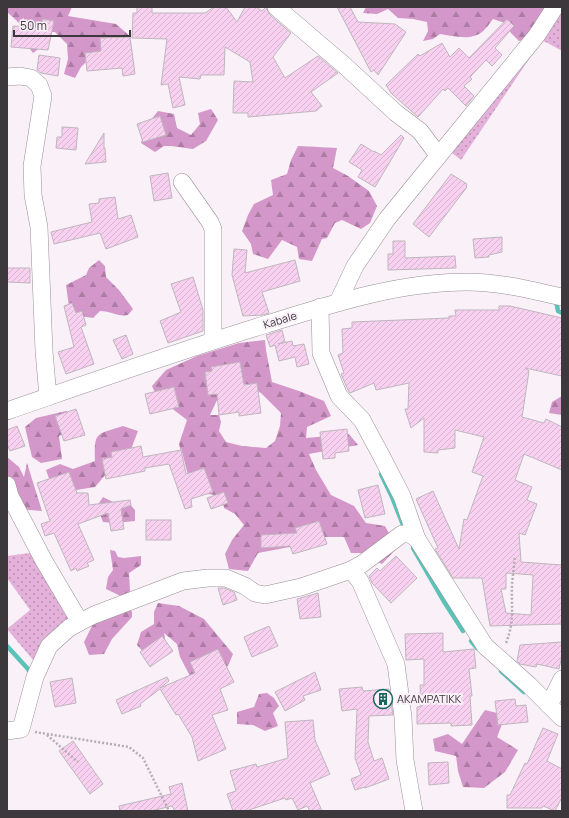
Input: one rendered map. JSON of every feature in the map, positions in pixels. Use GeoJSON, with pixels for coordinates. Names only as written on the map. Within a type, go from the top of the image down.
{"type":"FeatureCollection","features":[{"type":"Feature","properties":{"kind":"street"},"geometry":{"type":"LineString","coordinates":[[276,7],[344,65],[396,113],[420,130],[438,155]]}},
{"type":"Feature","properties":{"kind":"street"},"geometry":{"type":"LineString","coordinates":[[338,302],[355,266],[387,219],[537,35],[555,7]]}},
{"type":"Feature","properties":{"kind":"street"},"geometry":{"type":"LineString","coordinates":[[7,77],[20,76],[31,78],[39,85],[43,96],[32,166],[33,195],[39,227],[42,322],[48,397]]}},
{"type":"Feature","properties":{"kind":"street"},"geometry":{"type":"LineString","coordinates":[[182,182],[210,222],[213,229],[214,340]]}},
{"type":"Feature","properties":{"kind":"street","name":"Kabale"},"geometry":{"type":"LineString","coordinates":[[7,411],[138,365],[320,307],[410,286],[468,282],[510,285],[562,297]]}},
{"type":"Feature","properties":{"kind":"street"},"geometry":{"type":"LineString","coordinates":[[320,307],[321,353],[339,396],[362,420],[402,496],[418,539],[486,646],[529,684],[562,718]]}},
{"type":"Feature","properties":{"kind":"street"},"geometry":{"type":"LineString","coordinates":[[7,485],[10,496],[44,561],[80,622]]}},
{"type":"Feature","properties":{"kind":"street"},"geometry":{"type":"LineString","coordinates":[[14,730],[49,646],[69,628],[94,615],[182,581],[208,578],[226,578],[245,586],[255,593],[265,595],[301,586],[351,570],[362,564],[402,534],[410,534],[418,539]]}},
{"type":"Feature","properties":{"kind":"street"},"geometry":{"type":"LineString","coordinates":[[351,570],[360,581],[396,664],[403,717],[405,760],[414,811]]}},
{"type":"Feature","properties":{"kind":"street"},"geometry":{"type":"LineString","coordinates":[[549,705],[562,679]]}},
{"type":"Feature","properties":{"kind":"path"},"geometry":{"type":"LineString","coordinates":[[498,657],[506,646],[510,633],[513,612],[512,585],[515,556]]}},
{"type":"Feature","properties":{"kind":"path"},"geometry":{"type":"LineString","coordinates":[[14,730],[129,747],[143,758],[169,811]]}},
{"type":"Feature","properties":{"kind":"path"},"geometry":{"type":"LineString","coordinates":[[47,735],[78,762]]}},
{"type":"Feature","properties":{"kind":"shaded area"},"geometry":{"type":"Polygon","coordinates":[[[562,7],[562,51],[542,40],[461,160],[452,153],[562,7]]]}},
{"type":"Feature","properties":{"kind":"shaded area"},"geometry":{"type":"Polygon","coordinates":[[[35,553],[75,621],[34,661],[7,629],[30,610],[7,578],[7,556],[35,553]]]}},
{"type":"Feature","properties":{"kind":"green space"},"geometry":{"type":"Polygon","coordinates":[[[7,7],[72,7],[68,16],[116,24],[131,37],[120,51],[95,53],[81,67],[75,78],[64,74],[68,59],[67,44],[55,32],[45,32],[44,45],[33,53],[24,41],[23,29],[7,12],[7,7]]]}},
{"type":"Feature","properties":{"kind":"green space"},"geometry":{"type":"Polygon","coordinates":[[[366,7],[550,7],[527,38],[519,41],[511,33],[505,23],[493,19],[478,35],[456,37],[440,34],[433,39],[423,41],[428,31],[427,22],[398,18],[388,9],[377,14],[363,13],[366,7]]]}},
{"type":"Feature","properties":{"kind":"green space"},"geometry":{"type":"Polygon","coordinates":[[[211,109],[218,120],[206,141],[193,149],[164,146],[155,152],[141,143],[146,126],[158,111],[174,114],[177,128],[191,135],[200,124],[198,113],[211,109]]]}},
{"type":"Feature","properties":{"kind":"green space"},"geometry":{"type":"Polygon","coordinates":[[[298,146],[337,148],[333,168],[348,176],[369,191],[377,206],[370,223],[361,229],[342,220],[335,223],[327,238],[322,239],[312,261],[299,259],[297,247],[282,240],[268,259],[253,254],[251,244],[242,231],[248,215],[254,204],[273,195],[271,180],[287,174],[291,160],[298,146]]]}},
{"type":"Feature","properties":{"kind":"green space"},"geometry":{"type":"Polygon","coordinates":[[[99,260],[105,266],[106,277],[119,290],[133,309],[128,315],[100,311],[93,318],[80,316],[69,307],[66,285],[86,275],[89,268],[99,260]]]}},
{"type":"Feature","properties":{"kind":"green space"},"geometry":{"type":"Polygon","coordinates":[[[265,340],[272,382],[324,401],[331,416],[307,427],[306,438],[349,434],[358,445],[309,454],[316,470],[331,495],[354,506],[366,523],[385,526],[397,548],[382,564],[361,553],[351,553],[344,537],[322,537],[295,546],[258,553],[248,571],[229,569],[225,554],[232,540],[244,525],[235,514],[224,508],[222,496],[192,491],[179,444],[187,420],[157,397],[152,386],[166,370],[197,356],[239,343],[265,340]],[[241,382],[218,398],[210,415],[219,415],[221,422],[219,431],[226,442],[242,446],[266,448],[275,441],[280,426],[281,413],[261,393],[241,382]]]}},
{"type":"Feature","properties":{"kind":"green space"},"geometry":{"type":"Polygon","coordinates":[[[562,396],[562,415],[549,413],[552,402],[562,396]]]}},
{"type":"Feature","properties":{"kind":"green space"},"geometry":{"type":"Polygon","coordinates":[[[66,411],[73,414],[73,429],[59,436],[62,459],[41,463],[32,457],[25,427],[36,418],[66,411]]]}},
{"type":"Feature","properties":{"kind":"green space"},"geometry":{"type":"Polygon","coordinates":[[[123,426],[138,431],[130,452],[107,473],[95,487],[70,491],[52,487],[46,470],[60,464],[73,469],[95,461],[95,444],[98,436],[107,431],[123,426]]]}},
{"type":"Feature","properties":{"kind":"green space"},"geometry":{"type":"Polygon","coordinates":[[[7,457],[19,467],[24,477],[27,463],[42,511],[7,508],[7,457]]]}},
{"type":"Feature","properties":{"kind":"green space"},"geometry":{"type":"Polygon","coordinates":[[[103,497],[119,505],[129,503],[135,510],[135,521],[115,523],[103,522],[97,506],[103,497]]]}},
{"type":"Feature","properties":{"kind":"green space"},"geometry":{"type":"Polygon","coordinates":[[[110,550],[115,551],[118,557],[124,558],[141,556],[141,565],[129,573],[130,591],[125,598],[106,589],[108,577],[113,570],[110,550]]]}},
{"type":"Feature","properties":{"kind":"green space"},"geometry":{"type":"Polygon","coordinates":[[[158,603],[179,606],[204,619],[233,654],[228,666],[191,678],[180,657],[177,644],[164,633],[167,649],[149,658],[137,645],[141,632],[154,624],[154,612],[158,603]]]}},
{"type":"Feature","properties":{"kind":"green space"},"geometry":{"type":"Polygon","coordinates":[[[129,608],[132,612],[132,617],[112,639],[104,654],[89,655],[84,642],[94,622],[129,608]]]}},
{"type":"Feature","properties":{"kind":"green space"},"geometry":{"type":"Polygon","coordinates":[[[267,693],[274,698],[279,706],[273,713],[278,726],[265,731],[253,725],[237,724],[237,712],[254,707],[259,694],[267,693]]]}},
{"type":"Feature","properties":{"kind":"green space"},"geometry":{"type":"Polygon","coordinates":[[[485,710],[501,714],[504,719],[497,737],[518,750],[505,772],[484,788],[463,787],[458,771],[456,756],[435,751],[433,739],[448,734],[462,744],[485,710]]]}},
{"type":"Feature","properties":{"kind":"building"},"geometry":{"type":"Polygon","coordinates":[[[137,7],[152,7],[152,13],[205,13],[214,7],[226,7],[237,22],[245,7],[256,7],[262,11],[266,7],[270,15],[291,33],[273,57],[285,78],[318,56],[338,73],[311,92],[322,106],[316,111],[248,117],[248,113],[233,113],[234,81],[253,82],[250,62],[225,47],[224,75],[201,75],[200,79],[179,77],[185,105],[173,108],[168,84],[161,85],[167,39],[132,38],[133,13],[137,13],[137,7]]]}},
{"type":"Feature","properties":{"kind":"building"},"geometry":{"type":"Polygon","coordinates":[[[337,7],[350,7],[358,22],[395,24],[406,32],[378,75],[374,70],[371,72],[337,7]]]}},
{"type":"Feature","properties":{"kind":"building"},"geometry":{"type":"Polygon","coordinates":[[[43,19],[54,21],[48,50],[11,47],[13,26],[40,28],[43,19]]]}},
{"type":"Feature","properties":{"kind":"building"},"geometry":{"type":"Polygon","coordinates":[[[507,19],[514,26],[495,48],[502,55],[492,66],[486,60],[470,77],[472,79],[464,86],[474,96],[466,106],[448,88],[445,91],[443,89],[418,117],[391,93],[386,85],[418,54],[420,56],[442,43],[450,57],[459,48],[469,58],[507,19]]]}},
{"type":"Feature","properties":{"kind":"building"},"geometry":{"type":"Polygon","coordinates":[[[130,37],[135,74],[123,76],[122,68],[87,71],[85,53],[101,51],[100,38],[130,37]]]}},
{"type":"Feature","properties":{"kind":"building"},"geometry":{"type":"Polygon","coordinates":[[[39,55],[60,58],[58,76],[41,73],[37,70],[39,55]]]}},
{"type":"Feature","properties":{"kind":"building"},"geometry":{"type":"Polygon","coordinates":[[[160,116],[166,135],[143,142],[137,124],[160,116]]]}},
{"type":"Feature","properties":{"kind":"building"},"geometry":{"type":"Polygon","coordinates":[[[62,127],[78,128],[76,150],[56,148],[57,137],[62,137],[62,127]]]}},
{"type":"Feature","properties":{"kind":"building"},"geometry":{"type":"Polygon","coordinates":[[[104,133],[106,162],[85,164],[104,133]]]}},
{"type":"Feature","properties":{"kind":"building"},"geometry":{"type":"Polygon","coordinates":[[[401,135],[404,138],[375,187],[358,177],[362,170],[349,162],[361,144],[381,155],[401,135]]]}},
{"type":"Feature","properties":{"kind":"building"},"geometry":{"type":"Polygon","coordinates":[[[168,173],[172,198],[154,201],[150,176],[168,173]]]}},
{"type":"Feature","properties":{"kind":"building"},"geometry":{"type":"Polygon","coordinates":[[[451,174],[467,184],[467,187],[429,237],[413,224],[451,174]]]}},
{"type":"Feature","properties":{"kind":"building"},"geometry":{"type":"Polygon","coordinates":[[[115,197],[118,219],[131,215],[138,237],[106,249],[100,233],[54,244],[51,232],[92,222],[89,204],[99,203],[99,199],[115,197]]]}},
{"type":"Feature","properties":{"kind":"building"},"geometry":{"type":"Polygon","coordinates":[[[502,237],[502,252],[489,255],[489,257],[475,258],[473,239],[502,237]]]}},
{"type":"Feature","properties":{"kind":"building"},"geometry":{"type":"Polygon","coordinates":[[[393,241],[405,241],[405,258],[455,256],[456,268],[388,270],[388,254],[393,254],[393,241]]]}},
{"type":"Feature","properties":{"kind":"building"},"geometry":{"type":"Polygon","coordinates":[[[234,249],[247,250],[245,273],[295,260],[300,281],[262,292],[269,313],[263,315],[243,316],[232,275],[234,249]]]}},
{"type":"Feature","properties":{"kind":"building"},"geometry":{"type":"Polygon","coordinates":[[[7,268],[30,268],[30,283],[7,282],[7,268]]]}},
{"type":"Feature","properties":{"kind":"building"},"geometry":{"type":"Polygon","coordinates":[[[193,277],[203,310],[203,331],[168,343],[160,321],[181,312],[171,284],[193,277]]]}},
{"type":"Feature","properties":{"kind":"building"},"geometry":{"type":"Polygon","coordinates":[[[72,303],[76,313],[82,311],[86,325],[81,327],[94,364],[66,374],[58,352],[74,347],[64,306],[72,303]]]}},
{"type":"Feature","properties":{"kind":"building"},"geometry":{"type":"Polygon","coordinates":[[[499,306],[510,306],[562,318],[562,376],[525,368],[529,371],[522,417],[544,423],[546,419],[562,427],[562,470],[524,454],[515,480],[532,487],[527,500],[537,504],[525,535],[519,533],[521,562],[562,565],[562,624],[490,626],[482,578],[453,578],[435,549],[438,548],[416,499],[433,491],[459,549],[464,519],[467,520],[483,476],[472,472],[484,437],[455,430],[455,448],[438,450],[438,453],[424,452],[424,418],[411,428],[405,409],[408,409],[409,383],[376,390],[374,383],[350,393],[341,374],[344,373],[338,355],[343,353],[342,329],[352,328],[352,322],[449,318],[449,316],[456,316],[455,310],[499,310],[499,306]],[[506,573],[506,589],[501,589],[506,613],[531,615],[533,575],[506,573]]]}},
{"type":"Feature","properties":{"kind":"building"},"geometry":{"type":"Polygon","coordinates":[[[282,330],[285,342],[278,344],[292,341],[293,346],[304,344],[309,364],[297,367],[295,357],[279,361],[275,345],[270,347],[266,335],[282,330]]]}},
{"type":"Feature","properties":{"kind":"building"},"geometry":{"type":"Polygon","coordinates":[[[126,335],[133,354],[122,359],[113,340],[126,335]]]}},
{"type":"Feature","properties":{"kind":"building"},"geometry":{"type":"Polygon","coordinates":[[[240,362],[244,385],[257,383],[261,413],[239,416],[239,412],[219,415],[217,394],[208,395],[205,372],[212,371],[211,367],[240,362]]]}},
{"type":"Feature","properties":{"kind":"building"},"geometry":{"type":"Polygon","coordinates":[[[174,387],[179,407],[150,414],[145,394],[174,387]]]}},
{"type":"Feature","properties":{"kind":"building"},"geometry":{"type":"Polygon","coordinates":[[[76,409],[85,435],[64,441],[55,416],[76,409]]]}},
{"type":"Feature","properties":{"kind":"building"},"geometry":{"type":"Polygon","coordinates":[[[17,426],[25,446],[10,451],[7,444],[7,430],[17,426]]]}},
{"type":"Feature","properties":{"kind":"building"},"geometry":{"type":"Polygon","coordinates":[[[347,429],[349,451],[335,453],[335,458],[323,459],[320,432],[347,429]]]}},
{"type":"Feature","properties":{"kind":"building"},"geometry":{"type":"Polygon","coordinates":[[[141,446],[143,457],[181,450],[186,474],[204,468],[213,492],[191,499],[192,507],[185,509],[169,464],[145,468],[145,471],[106,479],[102,459],[112,457],[111,452],[141,446]]]}},
{"type":"Feature","properties":{"kind":"building"},"geometry":{"type":"Polygon","coordinates":[[[69,472],[77,493],[88,493],[89,505],[130,500],[131,505],[121,509],[124,529],[111,531],[108,513],[78,524],[94,560],[87,563],[89,566],[77,571],[76,568],[71,571],[54,533],[45,536],[41,524],[50,521],[37,483],[69,472]]]}},
{"type":"Feature","properties":{"kind":"building"},"geometry":{"type":"Polygon","coordinates":[[[378,485],[385,514],[365,518],[358,490],[378,485]]]}},
{"type":"Feature","properties":{"kind":"building"},"geometry":{"type":"Polygon","coordinates":[[[224,492],[228,503],[211,509],[207,498],[224,492]]]}},
{"type":"Feature","properties":{"kind":"building"},"geometry":{"type":"Polygon","coordinates":[[[146,520],[171,520],[171,540],[146,540],[146,520]]]}},
{"type":"Feature","properties":{"kind":"building"},"geometry":{"type":"Polygon","coordinates":[[[319,521],[327,544],[293,554],[290,546],[261,548],[261,535],[297,533],[295,528],[319,521]]]}},
{"type":"Feature","properties":{"kind":"building"},"geometry":{"type":"Polygon","coordinates":[[[396,556],[417,578],[391,603],[372,583],[369,576],[377,568],[380,571],[396,556]]]}},
{"type":"Feature","properties":{"kind":"building"},"geometry":{"type":"Polygon","coordinates":[[[218,588],[224,588],[234,592],[237,600],[223,605],[218,588]]]}},
{"type":"Feature","properties":{"kind":"building"},"geometry":{"type":"Polygon","coordinates":[[[318,593],[321,617],[300,619],[297,599],[318,593]]]}},
{"type":"Feature","properties":{"kind":"building"},"geometry":{"type":"Polygon","coordinates":[[[269,626],[278,646],[252,657],[244,637],[269,626]]]}},
{"type":"Feature","properties":{"kind":"building"},"geometry":{"type":"Polygon","coordinates":[[[443,633],[443,652],[474,649],[476,668],[469,669],[472,696],[470,696],[472,725],[451,726],[451,723],[417,724],[417,707],[421,706],[420,685],[424,685],[424,659],[406,660],[405,634],[443,633]]]}},
{"type":"Feature","properties":{"kind":"building"},"geometry":{"type":"Polygon","coordinates":[[[162,636],[173,651],[150,667],[140,652],[162,636]]]}},
{"type":"Feature","properties":{"kind":"building"},"geometry":{"type":"Polygon","coordinates":[[[562,642],[562,655],[559,669],[537,664],[536,667],[520,664],[517,661],[520,645],[562,642]]]}},
{"type":"Feature","properties":{"kind":"building"},"geometry":{"type":"Polygon","coordinates":[[[218,649],[234,682],[220,689],[228,710],[212,715],[226,749],[198,761],[192,737],[160,689],[140,704],[141,706],[122,714],[116,700],[167,677],[169,681],[160,688],[195,673],[190,662],[218,649]]]}},
{"type":"Feature","properties":{"kind":"building"},"geometry":{"type":"Polygon","coordinates":[[[315,672],[321,690],[303,696],[305,700],[285,711],[275,692],[315,672]]]}},
{"type":"Feature","properties":{"kind":"building"},"geometry":{"type":"Polygon","coordinates":[[[72,678],[76,703],[55,707],[50,682],[72,678]]]}},
{"type":"Feature","properties":{"kind":"building"},"geometry":{"type":"Polygon","coordinates":[[[362,687],[363,691],[389,689],[393,715],[369,716],[368,742],[374,761],[382,758],[389,779],[355,790],[351,779],[361,775],[355,758],[357,709],[342,711],[339,689],[362,687]]]}},
{"type":"Feature","properties":{"kind":"building"},"geometry":{"type":"Polygon","coordinates":[[[515,699],[516,706],[526,705],[528,722],[498,725],[495,701],[515,699]]]}},
{"type":"Feature","properties":{"kind":"building"},"geometry":{"type":"Polygon","coordinates":[[[313,720],[315,740],[330,774],[310,783],[322,811],[310,811],[307,806],[298,810],[292,798],[286,800],[285,798],[246,811],[233,811],[227,794],[236,791],[230,771],[256,764],[257,767],[288,758],[285,722],[313,720]]]}},
{"type":"Feature","properties":{"kind":"building"},"geometry":{"type":"Polygon","coordinates":[[[543,728],[558,734],[547,761],[562,769],[562,797],[555,811],[543,806],[542,808],[507,808],[507,795],[510,795],[525,763],[527,764],[543,728]]]}},
{"type":"Feature","properties":{"kind":"building"},"geometry":{"type":"Polygon","coordinates":[[[73,741],[103,784],[90,794],[59,751],[73,741]]]}},
{"type":"Feature","properties":{"kind":"building"},"geometry":{"type":"Polygon","coordinates":[[[448,762],[449,783],[429,785],[428,763],[448,762]]]}},
{"type":"Feature","properties":{"kind":"building"},"geometry":{"type":"Polygon","coordinates":[[[182,783],[188,811],[175,811],[172,806],[151,811],[120,811],[119,806],[171,794],[169,787],[182,783]]]}},
{"type":"Feature","properties":{"kind":"waterway"},"geometry":{"type":"LineString","coordinates":[[556,300],[558,311],[562,313]]}},
{"type":"Feature","properties":{"kind":"waterway"},"geometry":{"type":"LineString","coordinates":[[381,474],[403,525]]}},
{"type":"Feature","properties":{"kind":"waterway"},"geometry":{"type":"LineString","coordinates":[[413,548],[463,631]]}},
{"type":"Feature","properties":{"kind":"waterway"},"geometry":{"type":"LineString","coordinates":[[471,641],[477,648]]}},
{"type":"Feature","properties":{"kind":"waterway"},"geometry":{"type":"LineString","coordinates":[[7,646],[28,669],[30,673],[29,676]]}},
{"type":"Feature","properties":{"kind":"waterway"},"geometry":{"type":"LineString","coordinates":[[501,671],[524,692]]}},
{"type":"Feature","properties":{"kind":"place","name":"AKAMPATIKK"},"geometry":{"type":"Point","coordinates":[383,699]}}]}
